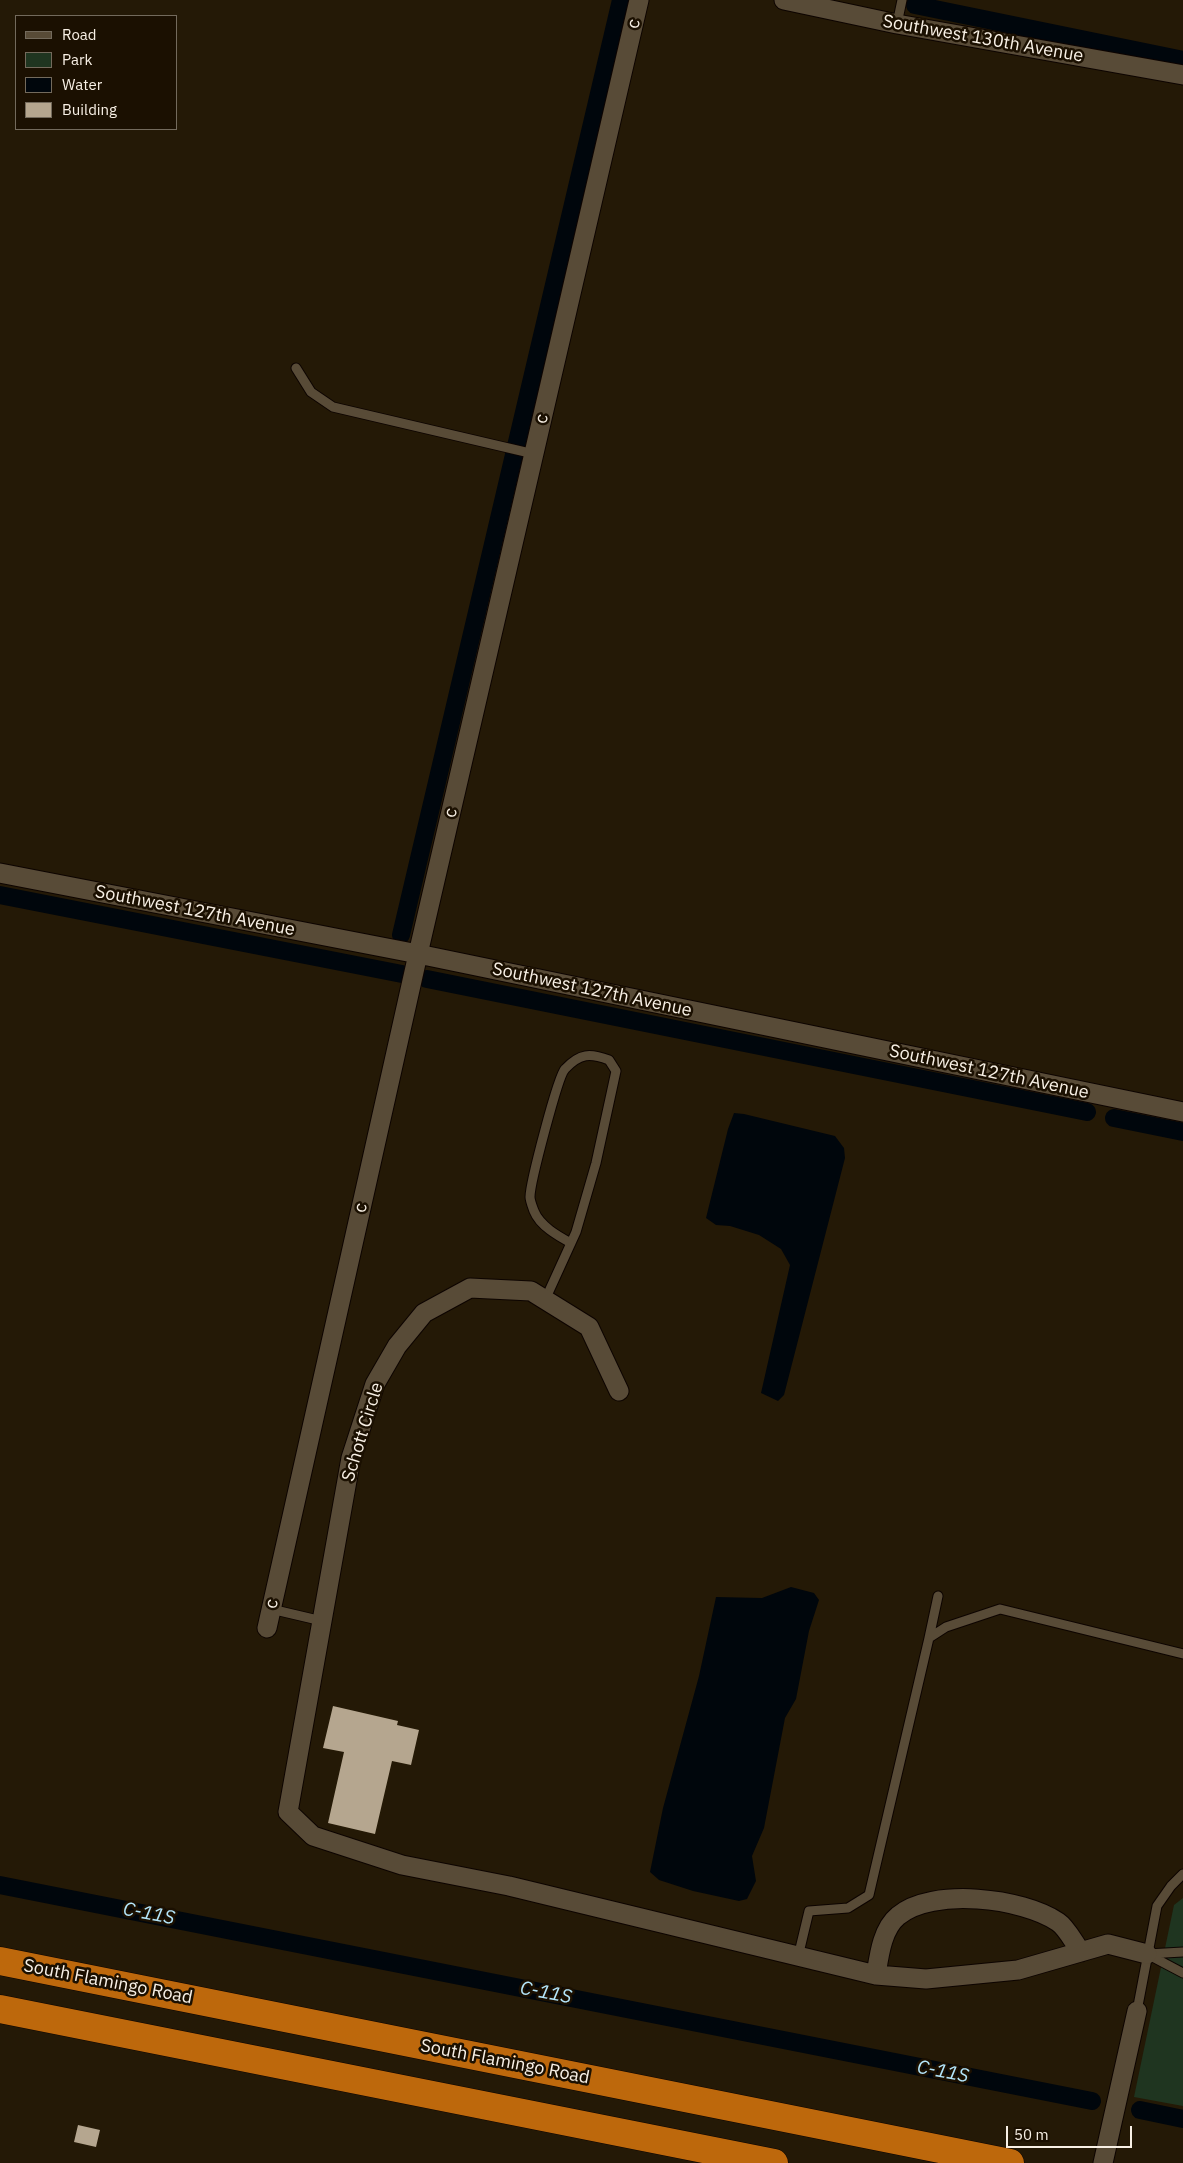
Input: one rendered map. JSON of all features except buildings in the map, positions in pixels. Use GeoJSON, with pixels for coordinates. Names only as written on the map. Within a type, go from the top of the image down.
{"type":"FeatureCollection","features":[{"type":"Feature","properties":{"kind":"highway","name":"South Flamingo Road"},"geometry":{"type":"LineString","coordinates":[[0,1961],[1010,2163]]}},
{"type":"Feature","properties":{"kind":"highway"},"geometry":{"type":"LineString","coordinates":[[0,2009],[774,2163]]}},
{"type":"Feature","properties":{"kind":"street","name":"c"},"geometry":{"type":"LineString","coordinates":[[267,1628],[531,453],[639,0]]}},
{"type":"Feature","properties":{"kind":"street","name":"Southwest 130th Avenue"},"geometry":{"type":"LineString","coordinates":[[784,0],[897,24],[1183,75]]}},
{"type":"Feature","properties":{"kind":"street","name":"Southwest 127th Avenue"},"geometry":{"type":"LineString","coordinates":[[0,873],[418,954],[1183,1112]]}},
{"type":"Feature","properties":{"kind":"street","name":"Schott Circle"},"geometry":{"type":"LineString","coordinates":[[619,1391],[589,1327],[531,1291],[470,1288],[424,1313],[397,1346],[375,1384],[351,1458],[288,1812],[313,1836],[402,1865],[510,1886],[798,1957]]}},
{"type":"Feature","properties":{"kind":"street"},"geometry":{"type":"LineString","coordinates":[[876,1975],[886,1933],[897,1916],[914,1905],[954,1899],[982,1899],[1006,1902],[1026,1908],[1059,1923],[1081,1952]]}},
{"type":"Feature","properties":{"kind":"street"},"geometry":{"type":"LineString","coordinates":[[798,1957],[876,1975],[926,1979],[1018,1970],[1108,1944],[1147,1954]]}},
{"type":"Feature","properties":{"kind":"street"},"geometry":{"type":"LineString","coordinates":[[1104,2159],[1137,2011]]}},
{"type":"Feature","properties":{"kind":"lane"},"geometry":{"type":"LineString","coordinates":[[897,24],[902,0]]}},
{"type":"Feature","properties":{"kind":"lane"},"geometry":{"type":"LineString","coordinates":[[296,368],[311,392],[333,407],[531,453]]}},
{"type":"Feature","properties":{"kind":"lane"},"geometry":{"type":"LineString","coordinates":[[545,1300],[571,1243],[576,1232],[596,1163],[616,1071],[609,1060],[594,1054],[580,1057],[564,1070],[547,1121],[530,1197],[534,1213],[556,1235],[571,1243]]}},
{"type":"Feature","properties":{"kind":"lane"},"geometry":{"type":"LineString","coordinates":[[798,1957],[809,1911],[848,1908],[869,1895],[938,1596]]}},
{"type":"Feature","properties":{"kind":"lane"},"geometry":{"type":"LineString","coordinates":[[271,1609],[322,1621]]}},
{"type":"Feature","properties":{"kind":"lane"},"geometry":{"type":"LineString","coordinates":[[929,1638],[946,1628],[1000,1609],[1183,1654]]}},
{"type":"Feature","properties":{"kind":"lane"},"geometry":{"type":"LineString","coordinates":[[1137,2011],[1157,1906],[1171,1886],[1183,1874]]}},
{"type":"Feature","properties":{"kind":"lane"},"geometry":{"type":"LineString","coordinates":[[1147,1954],[1183,1952]]}},
{"type":"Feature","properties":{"kind":"lane"},"geometry":{"type":"LineString","coordinates":[[1147,1954],[1183,1973]]}},
{"type":"Feature","properties":{"kind":"green space"},"geometry":{"type":"Polygon","coordinates":[[[1183,1898],[1183,2106],[1134,2097],[1174,1905],[1183,1898]]]}},
{"type":"Feature","properties":{"kind":"water"},"geometry":{"type":"Polygon","coordinates":[[[734,1113],[835,1136],[844,1148],[845,1158],[784,1395],[778,1401],[761,1393],[790,1265],[781,1249],[759,1235],[730,1226],[716,1225],[706,1218],[728,1129],[734,1113]]]}},
{"type":"Feature","properties":{"kind":"water"},"geometry":{"type":"Polygon","coordinates":[[[791,1587],[814,1593],[819,1600],[809,1631],[796,1699],[785,1718],[764,1828],[752,1856],[756,1881],[747,1899],[739,1901],[693,1891],[659,1880],[650,1872],[663,1808],[699,1676],[716,1597],[762,1598],[791,1587]]]}},
{"type":"Feature","properties":{"kind":"waterway"},"geometry":{"type":"LineString","coordinates":[[401,935],[621,0]]}},
{"type":"Feature","properties":{"kind":"waterway"},"geometry":{"type":"LineString","coordinates":[[915,5],[1183,60]]}},
{"type":"Feature","properties":{"kind":"waterway"},"geometry":{"type":"LineString","coordinates":[[0,895],[402,974]]}},
{"type":"Feature","properties":{"kind":"waterway"},"geometry":{"type":"LineString","coordinates":[[427,979],[1087,1112]]}},
{"type":"Feature","properties":{"kind":"waterway"},"geometry":{"type":"LineString","coordinates":[[1114,1118],[1183,1132]]}},
{"type":"Feature","properties":{"kind":"waterway","name":"C-11S"},"geometry":{"type":"LineString","coordinates":[[0,1885],[1092,2101]]}},
{"type":"Feature","properties":{"kind":"waterway","name":"C-11S"},"geometry":{"type":"LineString","coordinates":[[1140,2110],[1183,2119]]}}]}
